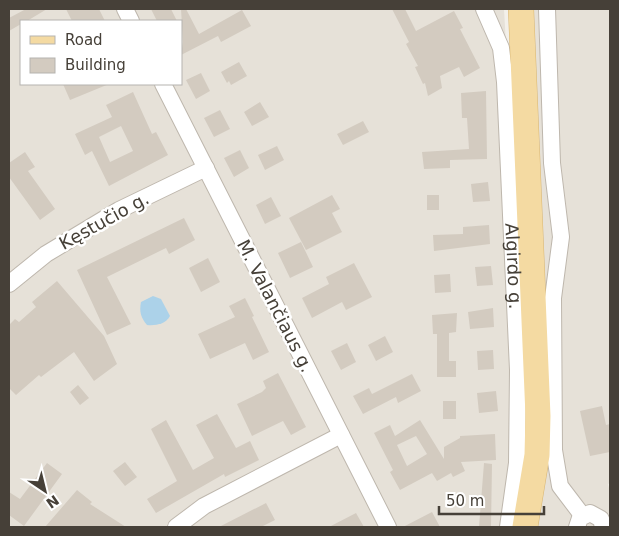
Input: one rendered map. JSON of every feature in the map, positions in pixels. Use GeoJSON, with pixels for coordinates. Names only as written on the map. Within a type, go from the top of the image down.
{"type":"FeatureCollection","features":[{"type":"Feature","properties":{"kind":"main road","name":"Algirdo g."},"geometry":{"type":"LineString","coordinates":[[521,9],[538,408],[537,455],[525,527]]}},
{"type":"Feature","properties":{"kind":"street","name":"Algirdo g."},"geometry":{"type":"LineString","coordinates":[[484,9],[501,48],[506,92],[518,370],[517,463],[508,527]]}},
{"type":"Feature","properties":{"kind":"street"},"geometry":{"type":"LineString","coordinates":[[547,9],[552,163],[561,237],[553,298],[554,450],[560,486],[580,521],[590,513],[598,515],[603,527]]}},
{"type":"Feature","properties":{"kind":"street","name":"M. Valančiaus g."},"geometry":{"type":"LineString","coordinates":[[164,85],[388,527]]}},
{"type":"Feature","properties":{"kind":"street","name":"Kęstučio g."},"geometry":{"type":"LineString","coordinates":[[9,284],[46,254],[119,210],[206,168]]}},
{"type":"Feature","properties":{"kind":"street"},"geometry":{"type":"LineString","coordinates":[[176,527],[204,506],[341,435]]}},
{"type":"Feature","properties":{"kind":"shaded area"},"geometry":{"type":"Polygon","coordinates":[[[9,9],[504,9],[522,330],[505,527],[9,527],[9,9]]]}},
{"type":"Feature","properties":{"kind":"shaded area"},"geometry":{"type":"Polygon","coordinates":[[[531,9],[610,9],[610,483],[608,484],[610,492],[610,527],[535,527],[531,9]]]}},
{"type":"Feature","properties":{"kind":"water"},"geometry":{"type":"Polygon","coordinates":[[[153,296],[161,299],[170,316],[160,324],[147,325],[141,315],[141,302],[153,296]]]}},
{"type":"Feature","properties":{"kind":"building"},"geometry":{"type":"Polygon","coordinates":[[[26,9],[47,9],[29,20],[20,20],[20,25],[9,31],[9,18],[26,9]]]}},
{"type":"Feature","properties":{"kind":"building"},"geometry":{"type":"Polygon","coordinates":[[[66,9],[99,9],[104,20],[72,20],[66,9]]]}},
{"type":"Feature","properties":{"kind":"building"},"geometry":{"type":"Polygon","coordinates":[[[151,9],[171,9],[176,20],[156,20],[151,9]]]}},
{"type":"Feature","properties":{"kind":"building"},"geometry":{"type":"Polygon","coordinates":[[[181,9],[186,9],[199,34],[242,10],[251,26],[221,42],[218,36],[182,54],[181,9]]]}},
{"type":"Feature","properties":{"kind":"building"},"geometry":{"type":"Polygon","coordinates":[[[392,9],[405,9],[416,31],[454,11],[463,28],[460,29],[480,68],[464,77],[459,67],[440,76],[442,88],[428,96],[425,83],[423,84],[415,67],[418,66],[406,44],[409,42],[392,9]]]}},
{"type":"Feature","properties":{"kind":"building"},"geometry":{"type":"Polygon","coordinates":[[[239,62],[247,76],[231,85],[229,81],[227,83],[221,72],[239,62]]]}},
{"type":"Feature","properties":{"kind":"building"},"geometry":{"type":"Polygon","coordinates":[[[201,73],[210,91],[196,99],[186,80],[201,73]]]}},
{"type":"Feature","properties":{"kind":"building"},"geometry":{"type":"Polygon","coordinates":[[[63,85],[107,85],[70,100],[63,85]]]}},
{"type":"Feature","properties":{"kind":"building"},"geometry":{"type":"Polygon","coordinates":[[[486,91],[487,159],[450,160],[450,168],[424,169],[422,152],[469,149],[467,118],[462,118],[461,93],[486,91]]]}},
{"type":"Feature","properties":{"kind":"building"},"geometry":{"type":"Polygon","coordinates":[[[133,92],[152,134],[156,132],[168,155],[109,186],[92,151],[85,155],[75,134],[112,117],[106,105],[133,92]],[[121,126],[99,137],[110,162],[133,151],[121,126]]]}},
{"type":"Feature","properties":{"kind":"building"},"geometry":{"type":"Polygon","coordinates":[[[260,102],[269,117],[252,126],[244,112],[260,102]]]}},
{"type":"Feature","properties":{"kind":"building"},"geometry":{"type":"Polygon","coordinates":[[[220,110],[230,129],[214,137],[204,118],[220,110]]]}},
{"type":"Feature","properties":{"kind":"building"},"geometry":{"type":"Polygon","coordinates":[[[363,121],[369,132],[343,145],[337,134],[363,121]]]}},
{"type":"Feature","properties":{"kind":"building"},"geometry":{"type":"Polygon","coordinates":[[[277,146],[284,160],[265,170],[258,155],[277,146]]]}},
{"type":"Feature","properties":{"kind":"building"},"geometry":{"type":"Polygon","coordinates":[[[240,150],[249,168],[234,177],[224,158],[240,150]]]}},
{"type":"Feature","properties":{"kind":"building"},"geometry":{"type":"Polygon","coordinates":[[[25,152],[35,167],[28,171],[55,209],[40,220],[9,177],[9,163],[25,152]]]}},
{"type":"Feature","properties":{"kind":"building"},"geometry":{"type":"Polygon","coordinates":[[[488,182],[490,201],[473,202],[471,184],[488,182]]]}},
{"type":"Feature","properties":{"kind":"building"},"geometry":{"type":"Polygon","coordinates":[[[332,195],[340,209],[332,213],[342,232],[306,250],[289,218],[332,195]]]}},
{"type":"Feature","properties":{"kind":"building"},"geometry":{"type":"Polygon","coordinates":[[[427,195],[439,195],[439,210],[427,210],[427,195]]]}},
{"type":"Feature","properties":{"kind":"building"},"geometry":{"type":"Polygon","coordinates":[[[271,197],[281,216],[265,224],[256,205],[271,197]]]}},
{"type":"Feature","properties":{"kind":"building"},"geometry":{"type":"Polygon","coordinates":[[[184,218],[195,240],[169,254],[166,248],[107,277],[131,324],[107,335],[77,270],[184,218]]]}},
{"type":"Feature","properties":{"kind":"building"},"geometry":{"type":"Polygon","coordinates":[[[489,225],[490,244],[434,251],[433,235],[463,234],[463,227],[489,225]]]}},
{"type":"Feature","properties":{"kind":"building"},"geometry":{"type":"Polygon","coordinates":[[[301,242],[313,267],[290,278],[278,253],[301,242]]]}},
{"type":"Feature","properties":{"kind":"building"},"geometry":{"type":"Polygon","coordinates":[[[208,258],[220,282],[201,292],[189,268],[208,258]]]}},
{"type":"Feature","properties":{"kind":"building"},"geometry":{"type":"Polygon","coordinates":[[[354,263],[372,297],[346,310],[342,302],[312,318],[302,298],[329,284],[326,277],[354,263]]]}},
{"type":"Feature","properties":{"kind":"building"},"geometry":{"type":"Polygon","coordinates":[[[491,266],[493,285],[477,286],[475,267],[491,266]]]}},
{"type":"Feature","properties":{"kind":"building"},"geometry":{"type":"Polygon","coordinates":[[[450,274],[451,292],[435,293],[434,275],[450,274]]]}},
{"type":"Feature","properties":{"kind":"building"},"geometry":{"type":"Polygon","coordinates":[[[57,281],[104,336],[117,364],[94,381],[74,352],[41,377],[39,375],[16,395],[9,388],[9,325],[15,319],[19,322],[36,307],[32,302],[57,281]]]}},
{"type":"Feature","properties":{"kind":"building"},"geometry":{"type":"Polygon","coordinates":[[[245,298],[269,352],[253,360],[245,343],[210,359],[198,334],[235,317],[229,306],[245,298]]]}},
{"type":"Feature","properties":{"kind":"building"},"geometry":{"type":"Polygon","coordinates":[[[493,308],[494,327],[470,329],[468,312],[493,308]]]}},
{"type":"Feature","properties":{"kind":"building"},"geometry":{"type":"Polygon","coordinates":[[[457,313],[456,332],[449,333],[449,361],[456,361],[456,377],[437,377],[437,334],[433,334],[432,315],[457,313]]]}},
{"type":"Feature","properties":{"kind":"building"},"geometry":{"type":"Polygon","coordinates":[[[385,336],[393,352],[376,361],[368,345],[385,336]]]}},
{"type":"Feature","properties":{"kind":"building"},"geometry":{"type":"Polygon","coordinates":[[[347,343],[356,362],[341,370],[331,351],[347,343]]]}},
{"type":"Feature","properties":{"kind":"building"},"geometry":{"type":"Polygon","coordinates":[[[493,350],[494,369],[478,370],[477,351],[493,350]]]}},
{"type":"Feature","properties":{"kind":"building"},"geometry":{"type":"Polygon","coordinates":[[[278,373],[306,427],[291,435],[283,421],[252,436],[237,404],[262,392],[266,388],[263,381],[278,373]]]}},
{"type":"Feature","properties":{"kind":"building"},"geometry":{"type":"Polygon","coordinates":[[[412,374],[421,391],[398,403],[396,397],[363,414],[353,396],[369,388],[372,394],[412,374]]]}},
{"type":"Feature","properties":{"kind":"building"},"geometry":{"type":"Polygon","coordinates":[[[78,385],[89,398],[80,405],[70,392],[78,385]]]}},
{"type":"Feature","properties":{"kind":"building"},"geometry":{"type":"Polygon","coordinates":[[[496,391],[498,411],[479,413],[477,393],[496,391]]]}},
{"type":"Feature","properties":{"kind":"building"},"geometry":{"type":"Polygon","coordinates":[[[443,401],[456,401],[456,419],[443,419],[443,401]]]}},
{"type":"Feature","properties":{"kind":"building"},"geometry":{"type":"Polygon","coordinates":[[[602,406],[606,425],[610,424],[610,452],[590,456],[580,411],[602,406]]]}},
{"type":"Feature","properties":{"kind":"building"},"geometry":{"type":"Polygon","coordinates":[[[217,414],[236,448],[250,441],[259,460],[225,477],[224,474],[156,513],[147,499],[177,481],[151,429],[166,420],[193,470],[214,458],[196,425],[217,414]]]}},
{"type":"Feature","properties":{"kind":"building"},"geometry":{"type":"Polygon","coordinates":[[[420,420],[444,459],[444,447],[460,438],[460,436],[495,434],[496,460],[461,462],[465,471],[453,477],[451,473],[437,481],[432,473],[400,490],[390,472],[393,470],[374,433],[390,425],[395,436],[420,420]],[[416,436],[397,445],[407,466],[427,454],[416,436]]]}},
{"type":"Feature","properties":{"kind":"building"},"geometry":{"type":"Polygon","coordinates":[[[125,462],[137,477],[125,486],[113,471],[125,462]]]}},
{"type":"Feature","properties":{"kind":"building"},"geometry":{"type":"Polygon","coordinates":[[[47,463],[62,474],[24,526],[9,515],[9,492],[20,499],[47,463]]]}},
{"type":"Feature","properties":{"kind":"building"},"geometry":{"type":"Polygon","coordinates":[[[484,463],[492,464],[491,527],[479,527],[484,463]]]}},
{"type":"Feature","properties":{"kind":"building"},"geometry":{"type":"Polygon","coordinates":[[[77,490],[92,502],[90,504],[126,527],[45,527],[77,490]]]}},
{"type":"Feature","properties":{"kind":"building"},"geometry":{"type":"Polygon","coordinates":[[[266,503],[275,520],[261,527],[219,527],[266,503]]]}},
{"type":"Feature","properties":{"kind":"building"},"geometry":{"type":"Polygon","coordinates":[[[432,512],[440,527],[403,527],[432,512]]]}},
{"type":"Feature","properties":{"kind":"building"},"geometry":{"type":"Polygon","coordinates":[[[356,513],[364,527],[329,527],[356,513]]]}}]}
